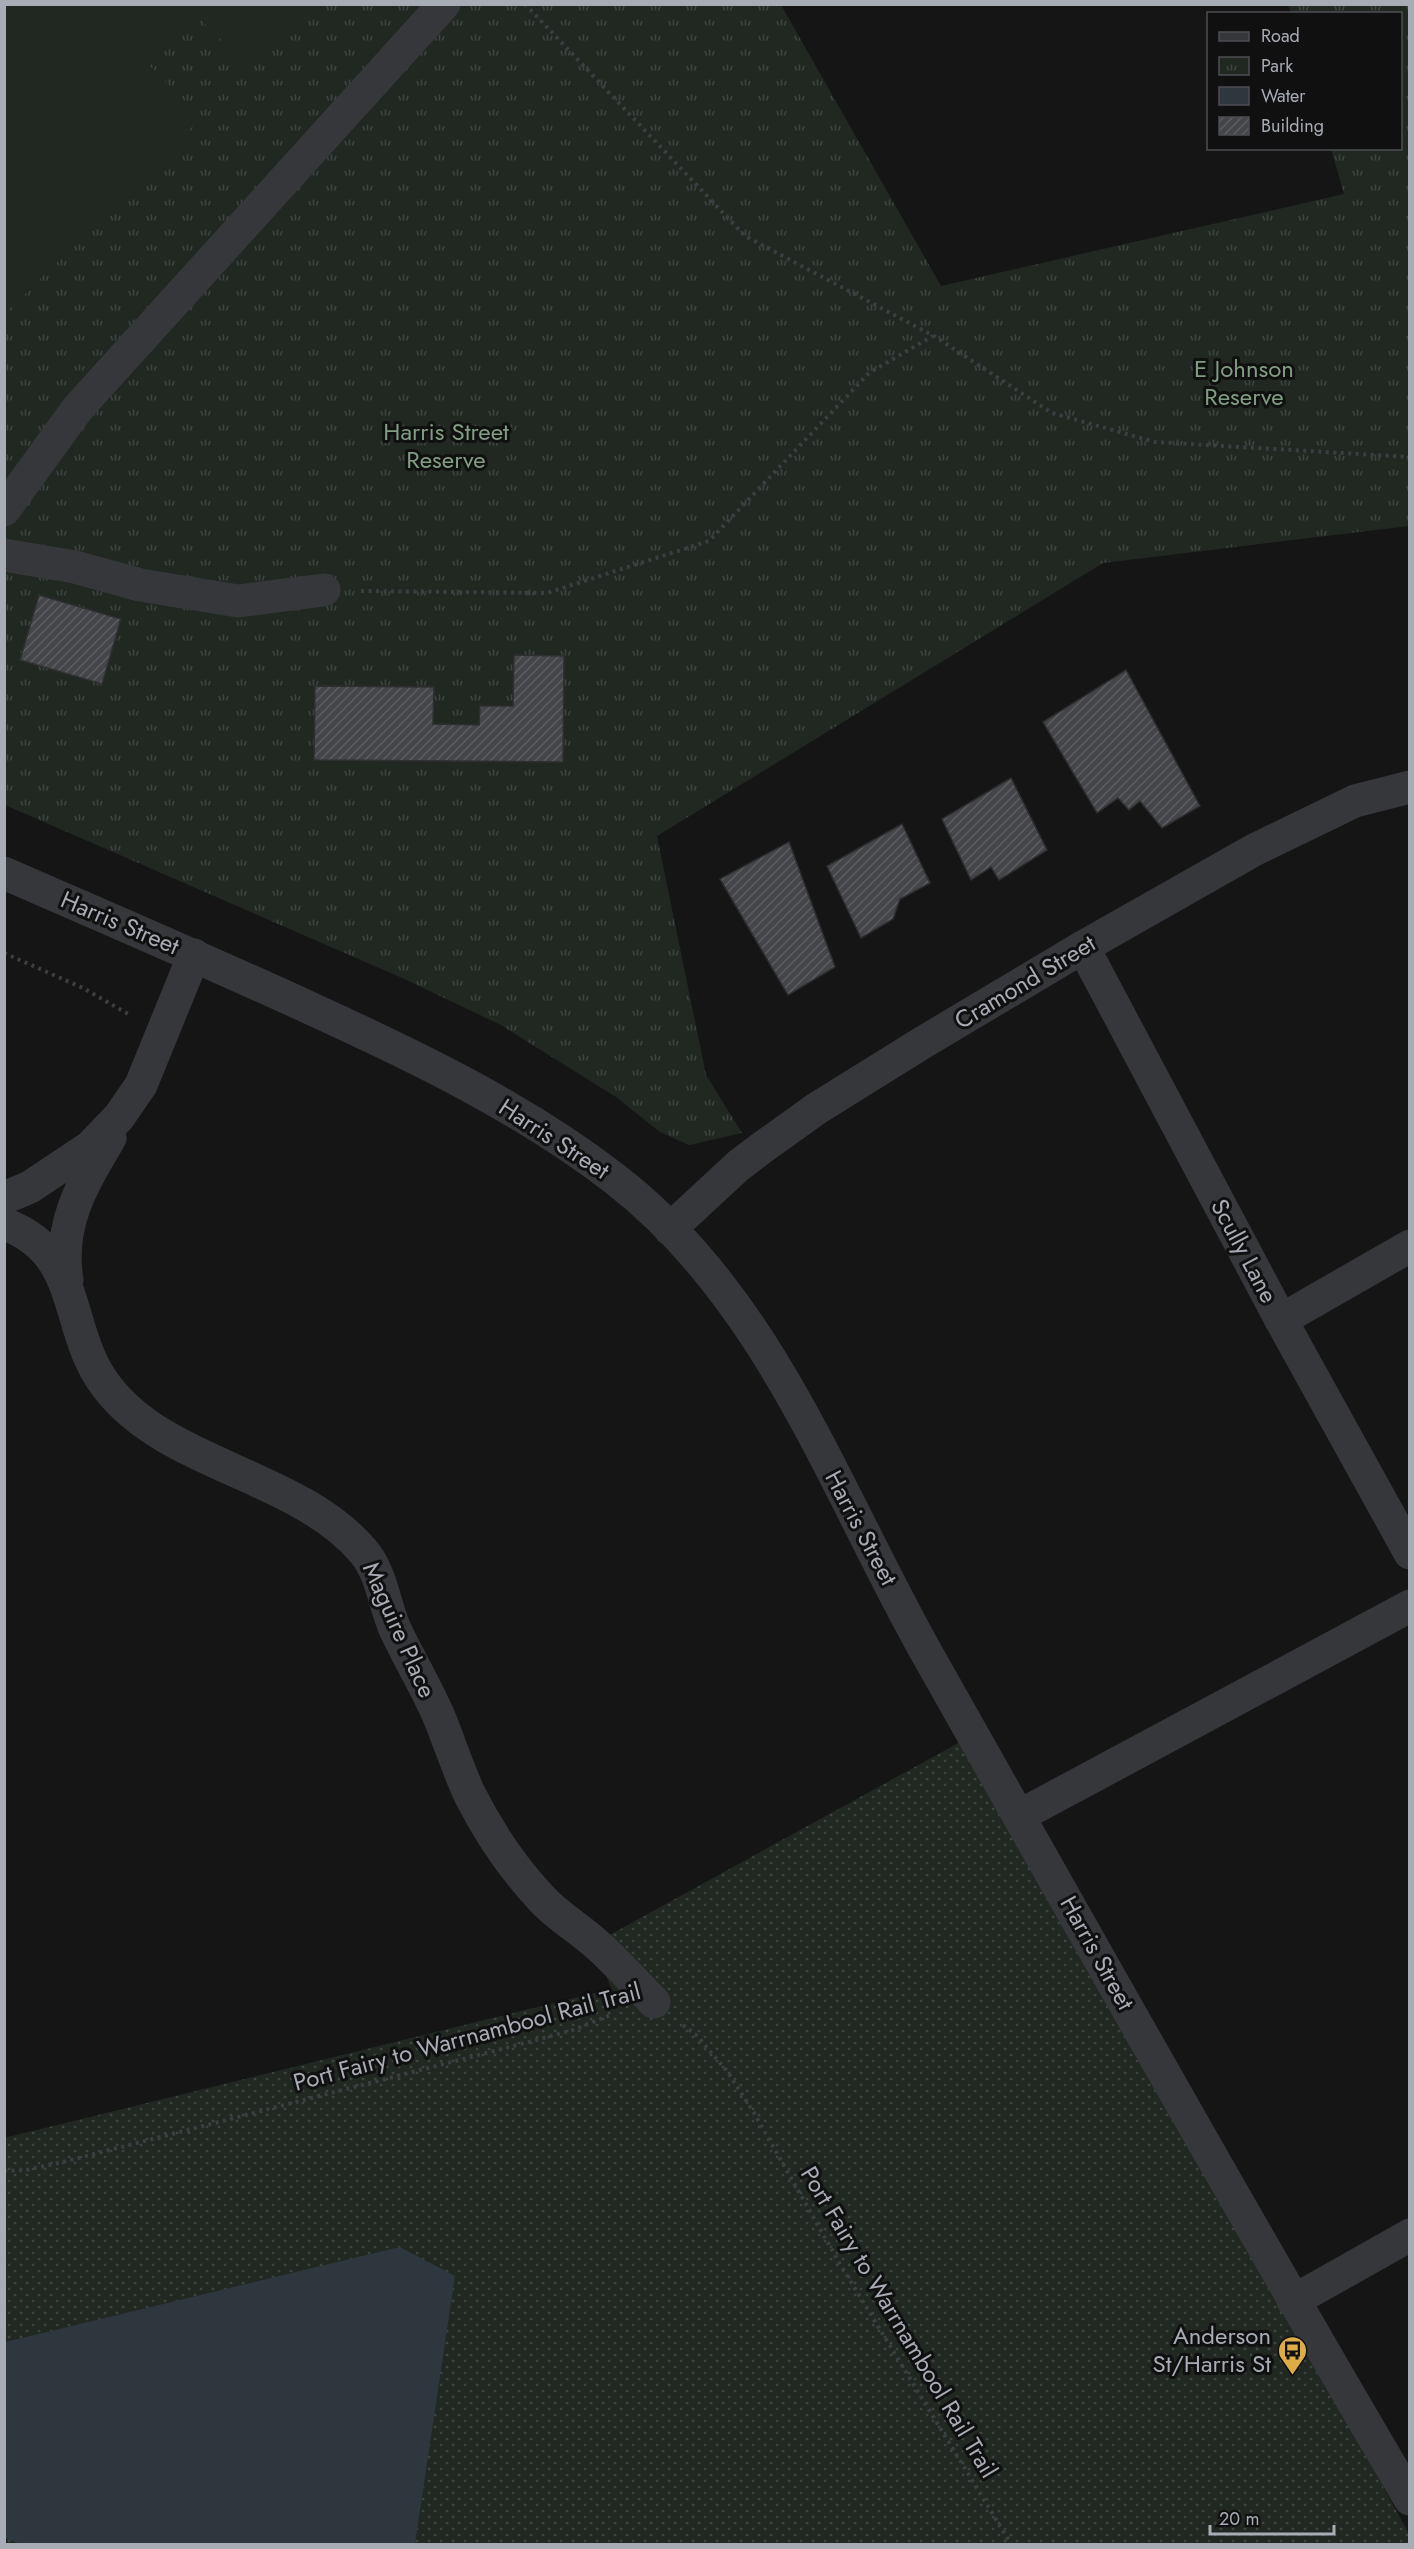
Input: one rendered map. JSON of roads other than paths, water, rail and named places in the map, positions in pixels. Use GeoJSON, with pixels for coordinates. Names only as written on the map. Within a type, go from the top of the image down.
{"type":"FeatureCollection","features":[{"type":"Feature","properties":{"kind":"street"},"geometry":{"type":"LineString","coordinates":[[4,510],[78,408],[444,4]]}},
{"type":"Feature","properties":{"kind":"street"},"geometry":{"type":"LineString","coordinates":[[4,555],[75,567],[140,585],[238,601],[324,590]]}},
{"type":"Feature","properties":{"kind":"street","name":"Cramond Street"},"geometry":{"type":"LineString","coordinates":[[670,1229],[738,1166],[816,1109],[922,1043],[1083,947],[1254,850],[1355,801],[1410,787]]}},
{"type":"Feature","properties":{"kind":"street","name":"Harris Street"},"geometry":{"type":"LineString","coordinates":[[4,873],[194,955],[411,1055],[489,1097],[616,1180],[670,1229],[711,1276],[755,1332],[786,1385],[919,1639],[1293,2301],[1410,2499]]}},
{"type":"Feature","properties":{"kind":"street","name":"Scully Lane"},"geometry":{"type":"LineString","coordinates":[[1083,947],[1281,1320],[1410,1553]]}},
{"type":"Feature","properties":{"kind":"street","name":"Maguire Place"},"geometry":{"type":"LineString","coordinates":[[69,1294],[64,1240],[76,1199],[141,1085],[194,955]]}},
{"type":"Feature","properties":{"kind":"street","name":"Maguire Place"},"geometry":{"type":"LineString","coordinates":[[4,1198],[30,1187],[90,1147],[119,1117],[141,1085]]}},
{"type":"Feature","properties":{"kind":"street","name":"Maguire Place"},"geometry":{"type":"LineString","coordinates":[[4,1224],[20,1229],[41,1243],[61,1269],[78,1326],[92,1362],[107,1388],[129,1410],[189,1449],[323,1515],[366,1554],[378,1575],[395,1628],[440,1719],[470,1794],[491,1830],[541,1899],[595,1943],[654,2002]]}},
{"type":"Feature","properties":{"kind":"street"},"geometry":{"type":"LineString","coordinates":[[1281,1320],[1410,1246]]}},
{"type":"Feature","properties":{"kind":"street"},"geometry":{"type":"LineString","coordinates":[[1019,1816],[1410,1606]]}},
{"type":"Feature","properties":{"kind":"street"},"geometry":{"type":"LineString","coordinates":[[1293,2301],[1410,2235]]}},
{"type":"Feature","properties":{"kind":"water"},"geometry":{"type":"Polygon","coordinates":[[[400,2247],[455,2276],[415,2544],[20,2544],[5,2538],[5,2342],[400,2247]]]}},
{"type":"Feature","properties":{"kind":"place","name":"Anderson St/Harris St"},"geometry":{"type":"Point","coordinates":[1292,2376]}},
{"type":"Feature","properties":{"kind":"park label","name":"E Johnson Reserve"},"geometry":{"type":"Point","coordinates":[1244,383]}},
{"type":"Feature","properties":{"kind":"park label","name":"Harris Street Reserve"},"geometry":{"type":"Point","coordinates":[446,446]}}]}
